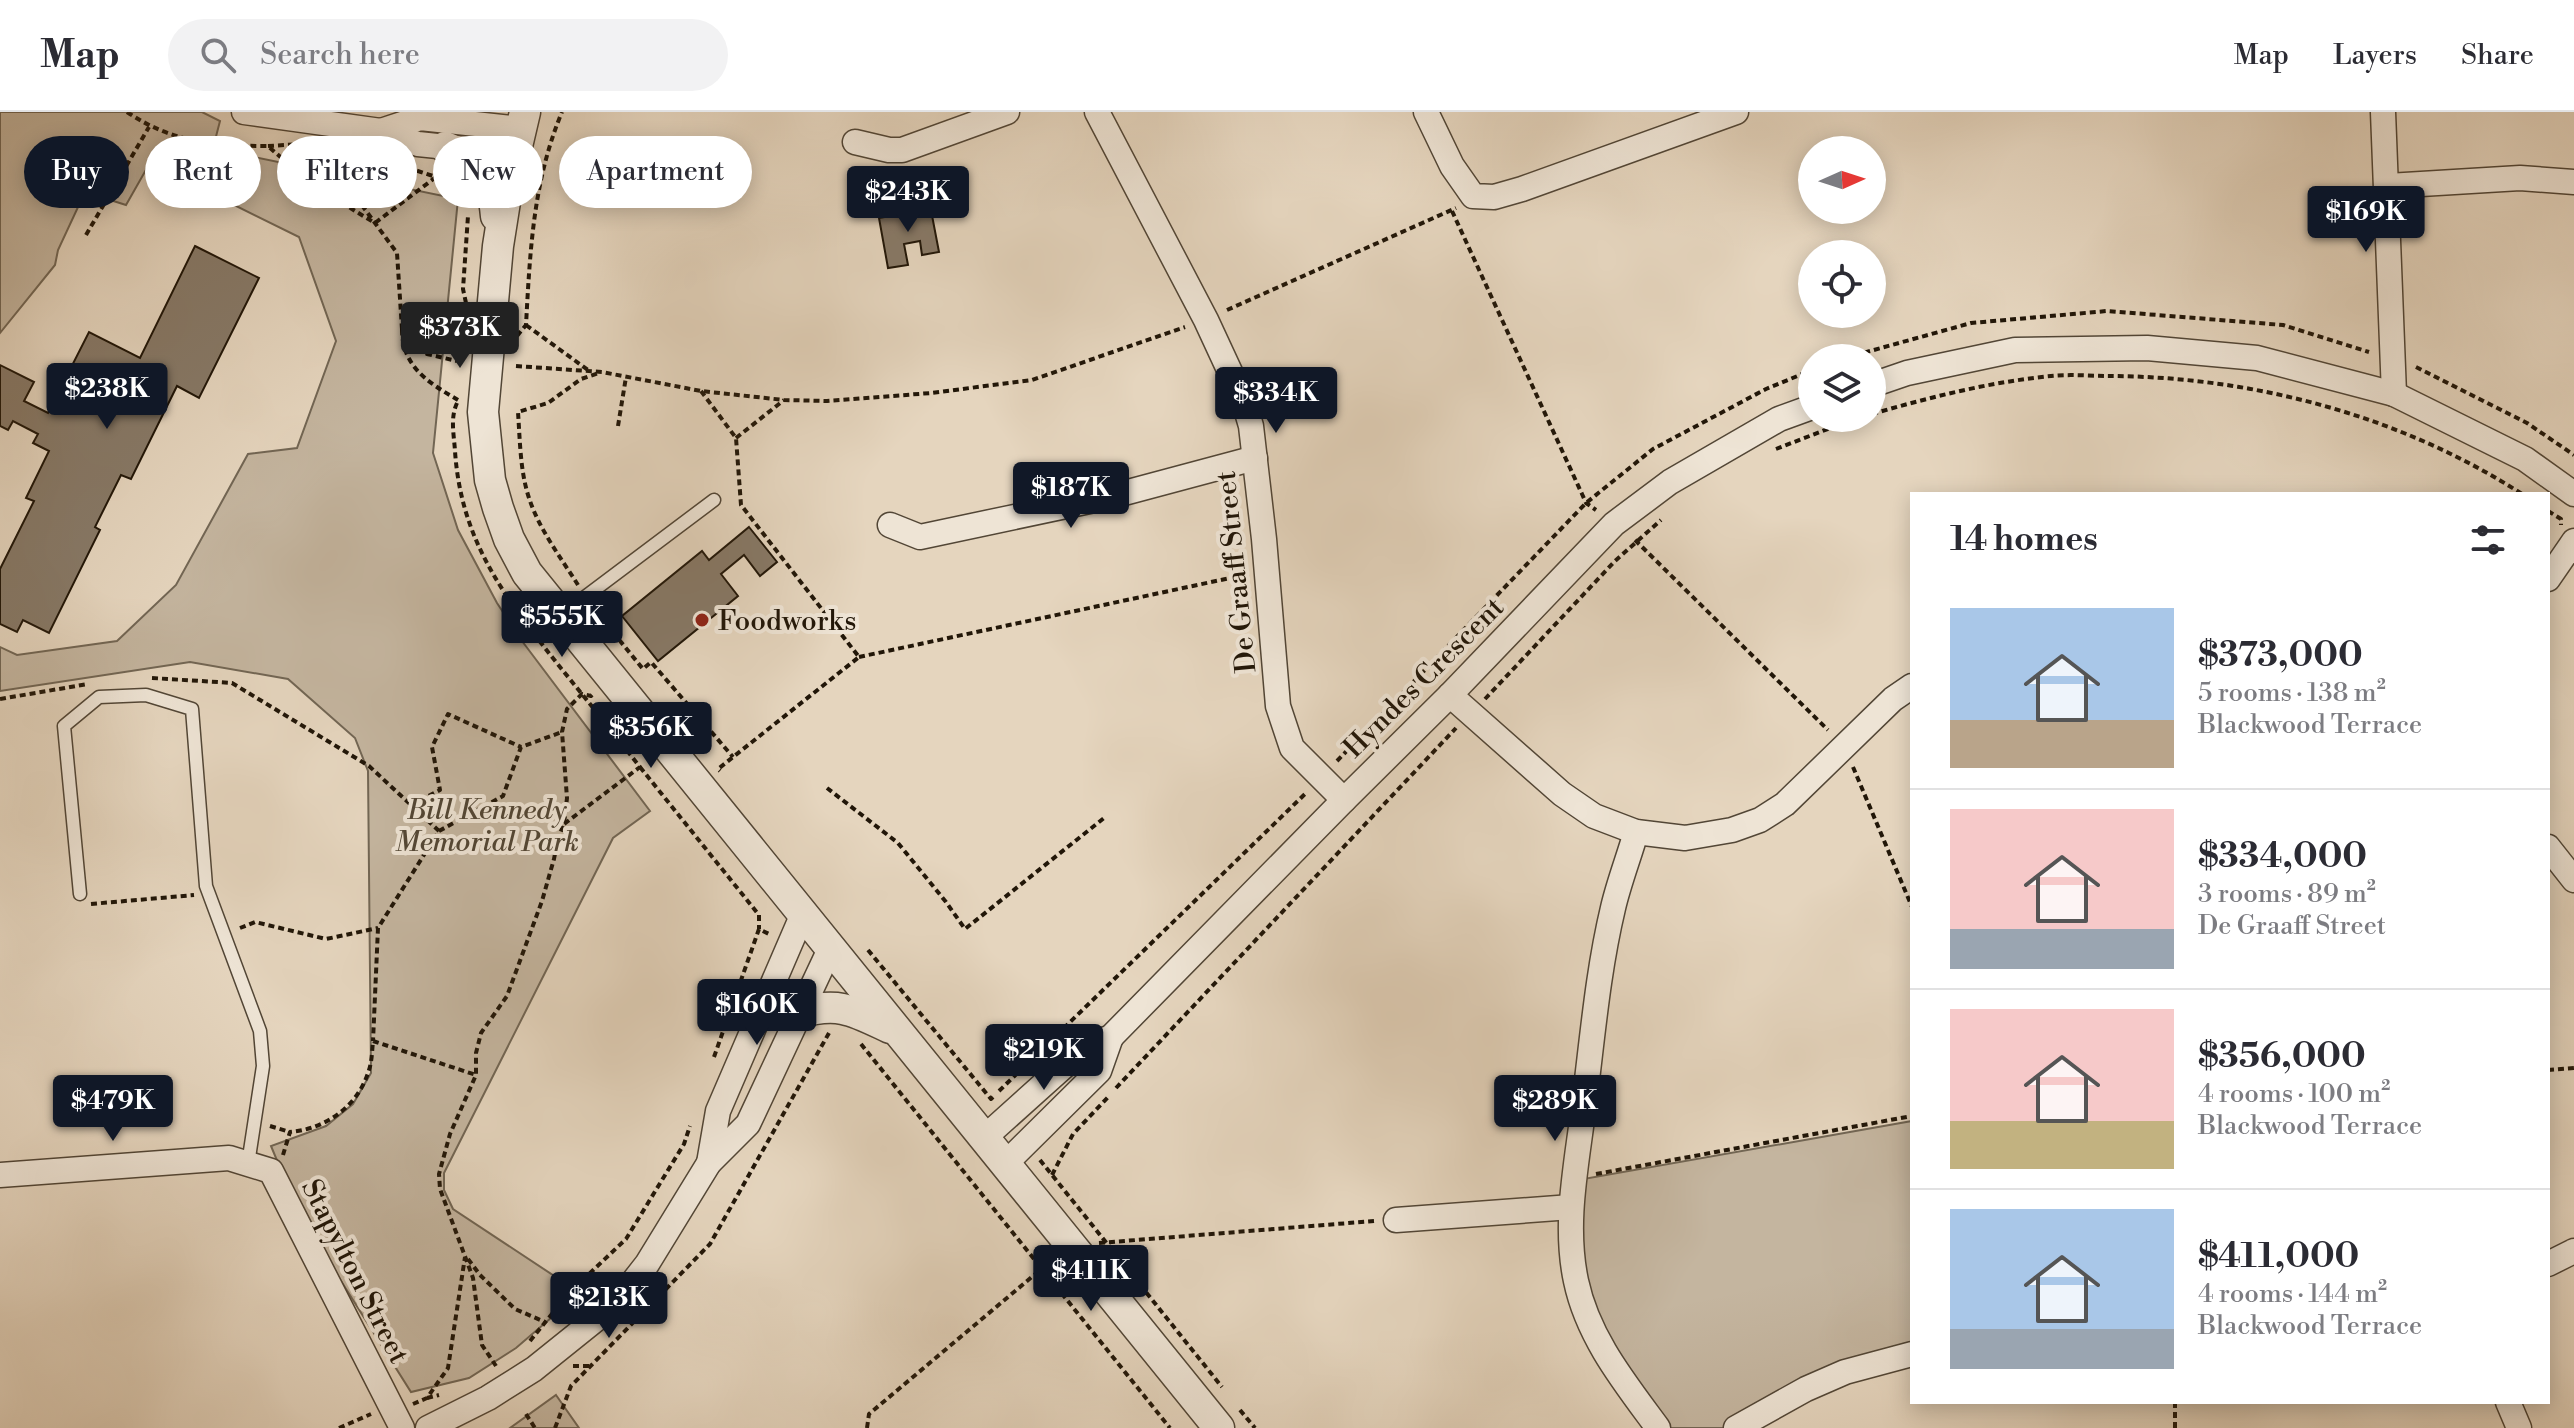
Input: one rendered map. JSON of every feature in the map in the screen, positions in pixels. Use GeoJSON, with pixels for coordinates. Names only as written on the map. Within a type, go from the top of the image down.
{"type":"FeatureCollection","features":[{"type":"Feature","properties":{"kind":"street"},"geometry":{"type":"LineString","coordinates":[[244,112],[381,131],[418,144],[433,146]]}},
{"type":"Feature","properties":{"kind":"street"},"geometry":{"type":"LineString","coordinates":[[855,142],[902,150],[1007,112]]}},
{"type":"Feature","properties":{"kind":"street","name":"De Graaff Street"},"geometry":{"type":"LineString","coordinates":[[1097,112],[1206,320],[1244,402],[1255,458],[1278,706],[1292,748],[1344,800]]}},
{"type":"Feature","properties":{"kind":"street"},"geometry":{"type":"LineString","coordinates":[[1426,112],[1452,166],[1473,196],[1494,197],[1736,112]]}},
{"type":"Feature","properties":{"kind":"street"},"geometry":{"type":"LineString","coordinates":[[2383,112],[2394,394]]}},
{"type":"Feature","properties":{"kind":"street"},"geometry":{"type":"LineString","coordinates":[[381,131],[420,118],[520,132]]}},
{"type":"Feature","properties":{"kind":"street"},"geometry":{"type":"LineString","coordinates":[[500,136],[520,132]]}},
{"type":"Feature","properties":{"kind":"street"},"geometry":{"type":"LineString","coordinates":[[520,132],[498,246],[483,412],[490,480],[509,539],[527,573],[1004,1165],[1227,1416]]}},
{"type":"Feature","properties":{"kind":"street"},"geometry":{"type":"LineString","coordinates":[[2388,186],[2520,178],[2574,182]]}},
{"type":"Feature","properties":{"kind":"street"},"geometry":{"type":"LineString","coordinates":[[495,208],[498,246]]}},
{"type":"Feature","properties":{"kind":"street"},"geometry":{"type":"LineString","coordinates":[[1886,380],[2015,350],[2147,348],[2257,358],[2394,394],[2525,459],[2574,494]]}},
{"type":"Feature","properties":{"kind":"street","name":"Hyndes Crescent"},"geometry":{"type":"LineString","coordinates":[[984,1138],[999,1108],[1083,1049],[1111,1037],[1450,695],[1614,524],[1670,482],[1779,419],[1798,412]]}},
{"type":"Feature","properties":{"kind":"street"},"geometry":{"type":"LineString","coordinates":[[890,525],[920,537],[1113,496],[1255,458]]}},
{"type":"Feature","properties":{"kind":"street"},"geometry":{"type":"LineString","coordinates":[[2550,576],[2574,541]]}},
{"type":"Feature","properties":{"kind":"street"},"geometry":{"type":"LineString","coordinates":[[1450,695],[1580,807],[1605,821],[1636,832],[1685,838],[1732,830],[1760,820],[1785,804],[1893,699],[1910,687]]}},
{"type":"Feature","properties":{"kind":"street"},"geometry":{"type":"LineString","coordinates":[[1636,832],[1613,906],[1601,972],[1571,1207],[1572,1254],[1584,1307],[1608,1358],[1658,1428]]}},
{"type":"Feature","properties":{"kind":"street"},"geometry":{"type":"LineString","coordinates":[[2550,850],[2574,880]]}},
{"type":"Feature","properties":{"kind":"street"},"geometry":{"type":"LineString","coordinates":[[709,1163],[718,1111],[802,916]]}},
{"type":"Feature","properties":{"kind":"street"},"geometry":{"type":"LineString","coordinates":[[428,1428],[488,1398],[534,1369],[622,1296],[647,1264],[709,1163],[748,1124],[830,949]]}},
{"type":"Feature","properties":{"kind":"street"},"geometry":{"type":"LineString","coordinates":[[799,1013],[831,1006],[856,1012],[896,1031]]}},
{"type":"Feature","properties":{"kind":"street","name":"Hyndes Crescent"},"geometry":{"type":"LineString","coordinates":[[1004,1165],[1099,1071],[1111,1037]]}},
{"type":"Feature","properties":{"kind":"street"},"geometry":{"type":"LineString","coordinates":[[0,1175],[229,1158],[260,1167]]}},
{"type":"Feature","properties":{"kind":"street","name":"Stapylton Street"},"geometry":{"type":"LineString","coordinates":[[260,1167],[402,1428]]}},
{"type":"Feature","properties":{"kind":"street"},"geometry":{"type":"LineString","coordinates":[[1396,1220],[1571,1207]]}},
{"type":"Feature","properties":{"kind":"street"},"geometry":{"type":"LineString","coordinates":[[2550,1263],[2574,1251]]}},
{"type":"Feature","properties":{"kind":"street"},"geometry":{"type":"LineString","coordinates":[[1736,1428],[1806,1389],[1845,1372],[1910,1355]]}},
{"type":"Feature","properties":{"kind":"street"},"geometry":{"type":"LineString","coordinates":[[2509,1404],[2519,1428]]}},
{"type":"Feature","properties":{"kind":"lane"},"geometry":{"type":"LineString","coordinates":[[561,615],[714,500]]}},
{"type":"Feature","properties":{"kind":"lane"},"geometry":{"type":"LineString","coordinates":[[80,894],[64,726],[99,697],[146,695],[192,709],[206,886],[260,1031],[263,1066],[260,1167]]}},
{"type":"Feature","properties":{"kind":"path"},"geometry":{"type":"LineString","coordinates":[[127,112],[149,127],[184,139],[211,144],[277,146]]}},
{"type":"Feature","properties":{"kind":"path"},"geometry":{"type":"LineString","coordinates":[[562,112],[549,143],[530,237],[526,325],[590,372]]}},
{"type":"Feature","properties":{"kind":"path"},"geometry":{"type":"LineString","coordinates":[[86,235],[149,127]]}},
{"type":"Feature","properties":{"kind":"path"},"geometry":{"type":"LineString","coordinates":[[268,146],[297,173],[375,223]]}},
{"type":"Feature","properties":{"kind":"path"},"geometry":{"type":"LineString","coordinates":[[417,171],[436,177],[417,191]]}},
{"type":"Feature","properties":{"kind":"path"},"geometry":{"type":"LineString","coordinates":[[364,208],[397,253],[402,344],[428,383],[458,400]]}},
{"type":"Feature","properties":{"kind":"path"},"geometry":{"type":"LineString","coordinates":[[375,223],[395,208]]}},
{"type":"Feature","properties":{"kind":"path"},"geometry":{"type":"LineString","coordinates":[[516,366],[602,372],[701,391],[784,400],[827,401],[917,394],[1032,380],[1206,320],[1452,211],[1586,503]]}},
{"type":"Feature","properties":{"kind":"path"},"geometry":{"type":"LineString","coordinates":[[402,329],[427,354],[457,361]]}},
{"type":"Feature","properties":{"kind":"path"},"geometry":{"type":"LineString","coordinates":[[602,372],[581,379],[548,403],[518,412],[522,470],[529,499],[543,529],[585,597],[643,669],[651,662],[733,757]]}},
{"type":"Feature","properties":{"kind":"path"},"geometry":{"type":"LineString","coordinates":[[1886,410],[1946,393],[2052,375],[2152,376],[2321,404],[2413,436],[2489,473],[2519,492]]}},
{"type":"Feature","properties":{"kind":"path"},"geometry":{"type":"LineString","coordinates":[[862,943],[999,1108],[1586,503],[1653,449],[1766,389],[1798,376]]}},
{"type":"Feature","properties":{"kind":"path"},"geometry":{"type":"LineString","coordinates":[[618,426],[626,377]]}},
{"type":"Feature","properties":{"kind":"path"},"geometry":{"type":"LineString","coordinates":[[701,391],[736,438],[741,505],[859,657]]}},
{"type":"Feature","properties":{"kind":"path"},"geometry":{"type":"LineString","coordinates":[[736,438],[784,400]]}},
{"type":"Feature","properties":{"kind":"path"},"geometry":{"type":"LineString","coordinates":[[1765,453],[1820,432]]}},
{"type":"Feature","properties":{"kind":"path"},"geometry":{"type":"LineString","coordinates":[[1052,1175],[1073,1134],[1615,561],[1660,520]]}},
{"type":"Feature","properties":{"kind":"path"},"geometry":{"type":"LineString","coordinates":[[1637,541],[1845,747],[1910,902]]}},
{"type":"Feature","properties":{"kind":"path"},"geometry":{"type":"LineString","coordinates":[[728,780],[718,769],[859,657],[1267,570]]}},
{"type":"Feature","properties":{"kind":"path"},"geometry":{"type":"LineString","coordinates":[[148,677],[232,683],[369,766],[439,831]]}},
{"type":"Feature","properties":{"kind":"path"},"geometry":{"type":"LineString","coordinates":[[0,699],[90,684]]}},
{"type":"Feature","properties":{"kind":"path"},"geometry":{"type":"LineString","coordinates":[[582,694],[759,915],[759,929]]}},
{"type":"Feature","properties":{"kind":"path"},"geometry":{"type":"LineString","coordinates":[[496,1366],[482,1345],[473,1278],[440,1189],[439,1174],[450,1134],[476,1075],[476,1053],[481,1033],[507,996],[542,901],[564,824],[567,798],[562,732],[567,709]]}},
{"type":"Feature","properties":{"kind":"path"},"geometry":{"type":"LineString","coordinates":[[411,805],[440,790],[432,747],[448,714],[521,747],[562,732]]}},
{"type":"Feature","properties":{"kind":"path"},"geometry":{"type":"LineString","coordinates":[[260,1167],[281,1162],[290,1132],[325,1123],[351,1103],[362,1089],[370,1070],[373,1041],[378,928],[439,831],[503,796],[521,747]]}},
{"type":"Feature","properties":{"kind":"path"},"geometry":{"type":"LineString","coordinates":[[564,824],[640,767]]}},
{"type":"Feature","properties":{"kind":"path"},"geometry":{"type":"LineString","coordinates":[[827,788],[908,854],[965,929],[1104,818]]}},
{"type":"Feature","properties":{"kind":"path"},"geometry":{"type":"LineString","coordinates":[[908,854],[914,848]]}},
{"type":"Feature","properties":{"kind":"path"},"geometry":{"type":"LineString","coordinates":[[80,894],[86,905],[196,895]]}},
{"type":"Feature","properties":{"kind":"path"},"geometry":{"type":"LineString","coordinates":[[946,902],[954,896]]}},
{"type":"Feature","properties":{"kind":"path"},"geometry":{"type":"LineString","coordinates":[[225,934],[255,922],[326,939],[378,928]]}},
{"type":"Feature","properties":{"kind":"path"},"geometry":{"type":"LineString","coordinates":[[855,1037],[1170,1428]]}},
{"type":"Feature","properties":{"kind":"path"},"geometry":{"type":"LineString","coordinates":[[373,1041],[476,1075]]}},
{"type":"Feature","properties":{"kind":"path"},"geometry":{"type":"LineString","coordinates":[[2550,1070],[2574,1068]]}},
{"type":"Feature","properties":{"kind":"path"},"geometry":{"type":"LineString","coordinates":[[1574,1178],[1910,1116]]}},
{"type":"Feature","properties":{"kind":"path"},"geometry":{"type":"LineString","coordinates":[[1026,1143],[1225,1391]]}},
{"type":"Feature","properties":{"kind":"path"},"geometry":{"type":"LineString","coordinates":[[465,1255],[480,1275],[515,1309],[545,1322]]}},
{"type":"Feature","properties":{"kind":"path"},"geometry":{"type":"LineString","coordinates":[[339,1428],[391,1406],[412,1404],[427,1398],[448,1368],[465,1255]]}},
{"type":"Feature","properties":{"kind":"path"},"geometry":{"type":"LineString","coordinates":[[2175,1404],[2175,1428]]}},
{"type":"Feature","properties":{"kind":"path"},"geometry":{"type":"LineString","coordinates":[[526,1414],[535,1428]]}},
{"type":"Feature","properties":{"kind":"path"},"geometry":{"type":"LineString","coordinates":[[1227,1416],[1255,1428]]}},
{"type":"Feature","properties":{"kind":"green space"},"geometry":{"type":"Polygon","coordinates":[[[0,112],[202,112],[220,121],[216,136],[145,136],[145,172],[129,200],[129,136],[24,136],[24,208],[78,208],[58,250],[55,265],[0,333],[0,112]]]}},
{"type":"Feature","properties":{"kind":"green space","name":"Bill Kennedy Memorial Park"},"geometry":{"type":"Polygon","coordinates":[[[261,158],[277,162],[277,208],[417,208],[417,191],[433,194],[433,208],[457,208],[433,453],[458,530],[497,603],[650,811],[613,838],[444,1173],[444,1190],[453,1209],[580,1293],[516,1348],[469,1378],[411,1392],[300,1216],[271,1146],[326,1126],[353,1104],[371,1073],[368,771],[355,738],[288,679],[190,662],[0,691],[0,647],[17,655],[117,641],[176,585],[248,454],[297,448],[336,341],[299,237],[240,208],[261,208],[261,158]]]}},
{"type":"Feature","properties":{"kind":"green space"},"geometry":{"type":"Polygon","coordinates":[[[1910,1121],[1910,1355],[1735,1428],[1661,1428],[1577,1311],[1572,1181],[1910,1121]]]}},
{"type":"Feature","properties":{"kind":"green space"},"geometry":{"type":"Polygon","coordinates":[[[556,1395],[579,1428],[510,1428],[556,1395]]]}},
{"type":"Feature","properties":{"kind":"building"},"geometry":{"type":"Polygon","coordinates":[[[930,205],[939,252],[922,255],[920,241],[904,244],[908,265],[888,268],[879,218],[930,205]]]}},
{"type":"Feature","properties":{"kind":"building"},"geometry":{"type":"Polygon","coordinates":[[[195,246],[259,278],[199,398],[177,386],[131,479],[121,475],[95,527],[100,530],[49,633],[23,620],[17,632],[0,624],[0,569],[34,501],[26,498],[49,451],[33,443],[38,434],[13,421],[8,430],[0,426],[0,365],[34,382],[24,401],[48,413],[89,332],[140,358],[195,246]]]}},
{"type":"Feature","properties":{"kind":"building"},"geometry":{"type":"Polygon","coordinates":[[[749,527],[777,562],[760,576],[744,555],[721,574],[738,596],[658,661],[622,616],[702,551],[709,560],[749,527]]]}},
{"type":"Feature","properties":{"kind":"place","name":"Foodworks"},"geometry":{"type":"Point","coordinates":[702,620]}}]}
